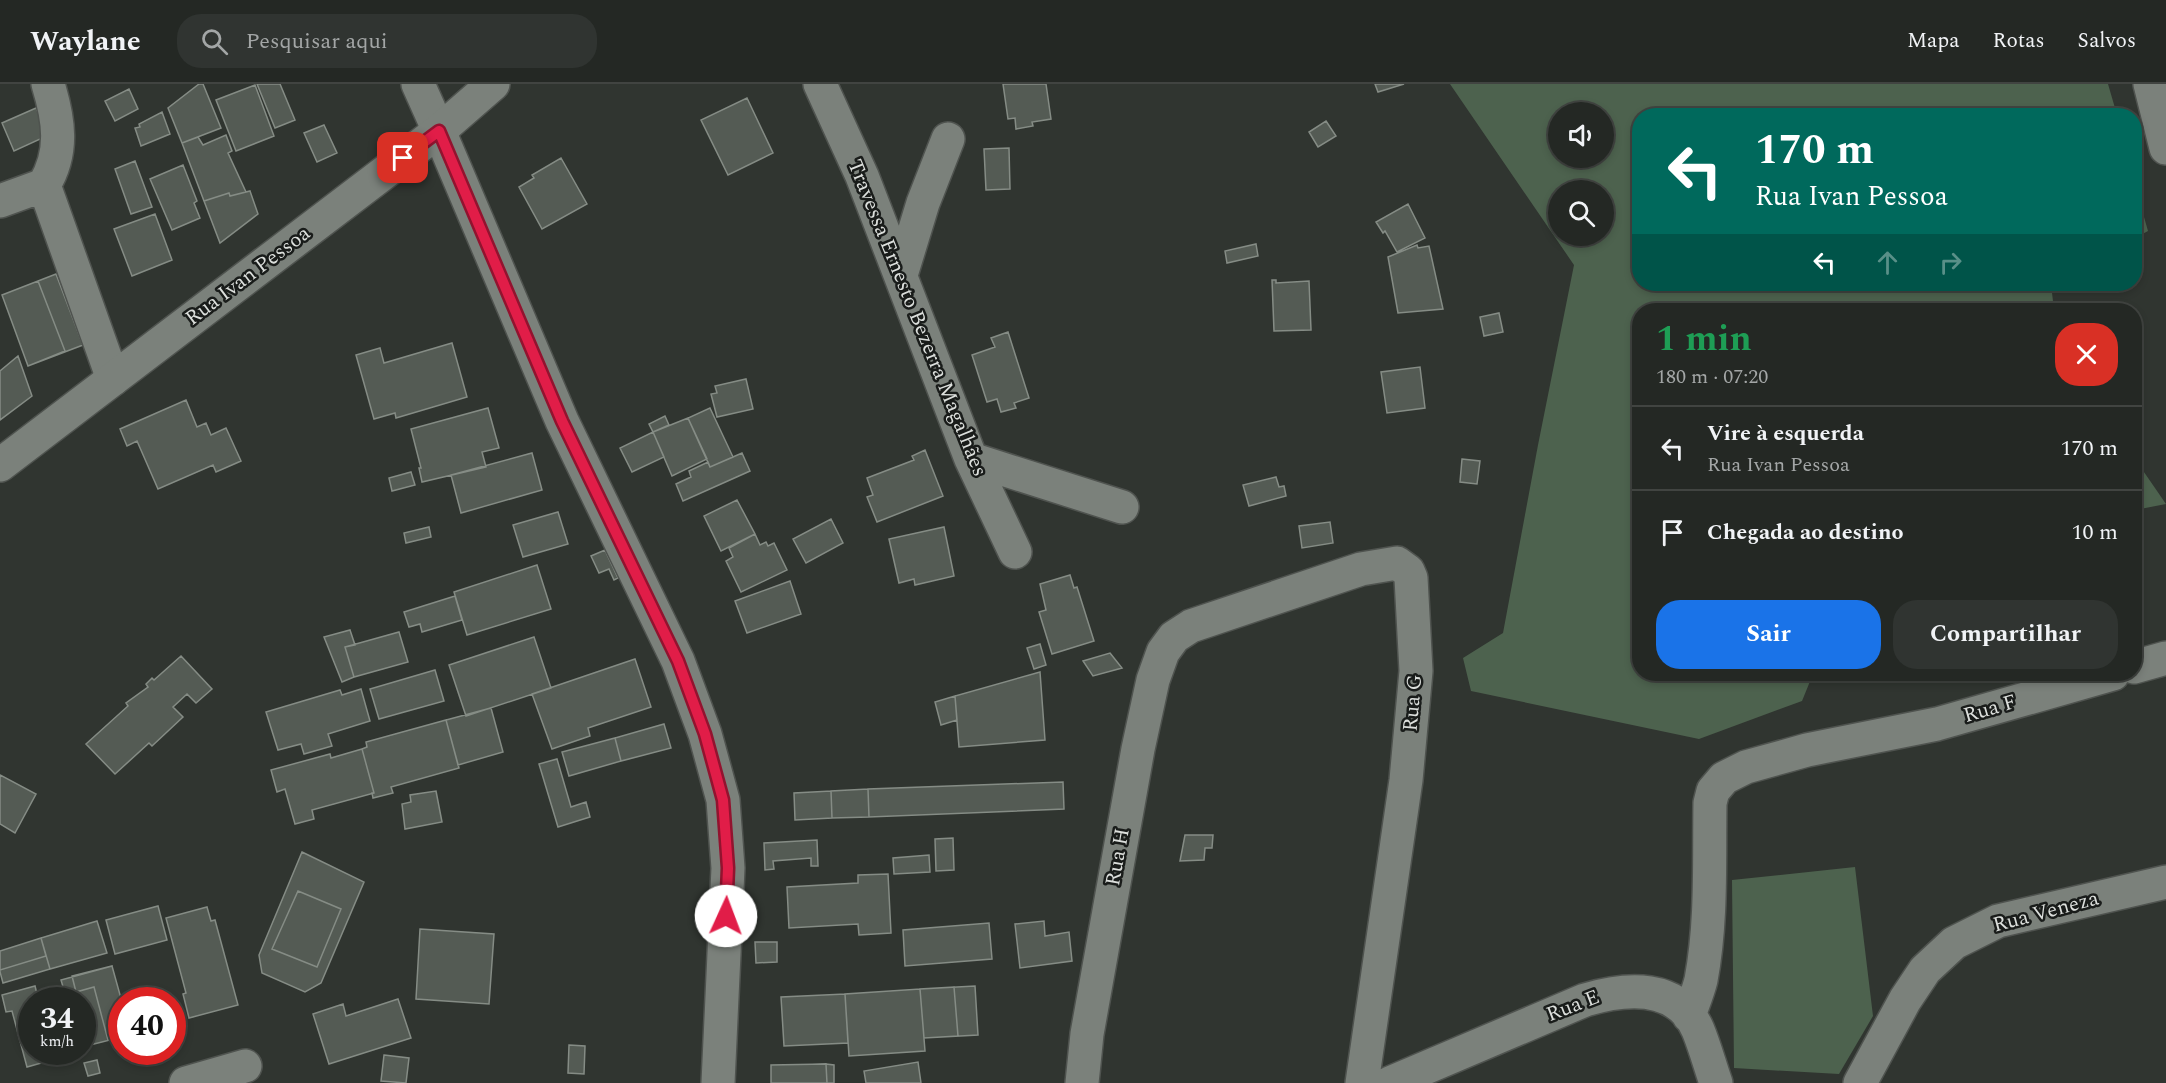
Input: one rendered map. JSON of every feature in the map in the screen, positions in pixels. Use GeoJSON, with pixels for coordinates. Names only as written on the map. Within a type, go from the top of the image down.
{"type":"FeatureCollection","features":[{"type":"Feature","properties":{"kind":"street"},"geometry":{"type":"LineString","coordinates":[[0,201],[44,185],[57,159],[58,135],[48,84]]}},
{"type":"Feature","properties":{"kind":"street"},"geometry":{"type":"LineString","coordinates":[[418,84],[562,421],[678,661],[705,734],[723,800],[728,868],[718,1083]]}},
{"type":"Feature","properties":{"kind":"street","name":"Rua Ivan Pessoa"},"geometry":{"type":"LineString","coordinates":[[0,465],[439,131],[493,84]]}},
{"type":"Feature","properties":{"kind":"street","name":"Travessa Ernesto Bezerra Magalhães"},"geometry":{"type":"LineString","coordinates":[[820,84],[862,176],[971,459],[1015,552]]}},
{"type":"Feature","properties":{"kind":"street"},"geometry":{"type":"LineString","coordinates":[[2150,84],[2166,148]]}},
{"type":"Feature","properties":{"kind":"street"},"geometry":{"type":"LineString","coordinates":[[901,275],[923,202],[948,139]]}},
{"type":"Feature","properties":{"kind":"street"},"geometry":{"type":"LineString","coordinates":[[44,185],[113,379]]}},
{"type":"Feature","properties":{"kind":"street"},"geometry":{"type":"LineString","coordinates":[[971,459],[1122,507]]}},
{"type":"Feature","properties":{"kind":"street","name":"Rua G"},"geometry":{"type":"LineString","coordinates":[[1174,637],[1191,626],[1361,569],[1397,563],[1408,571],[1411,578],[1416,671],[1406,780],[1362,1083]]}},
{"type":"Feature","properties":{"kind":"street","name":"Rua H"},"geometry":{"type":"LineString","coordinates":[[1082,1083],[1087,1034],[1138,749],[1153,680],[1163,652],[1174,637]]}},
{"type":"Feature","properties":{"kind":"street"},"geometry":{"type":"LineString","coordinates":[[2142,665],[2166,658]]}},
{"type":"Feature","properties":{"kind":"street","name":"Rua F"},"geometry":{"type":"LineString","coordinates":[[1689,1016],[1700,983],[1707,942],[1711,883],[1710,803],[1713,791],[1725,778],[1746,767],[1808,750],[1937,724],[2088,681]]}},
{"type":"Feature","properties":{"kind":"street","name":"Rua Veneza"},"geometry":{"type":"LineString","coordinates":[[1860,1083],[1905,1000],[1925,970],[1954,943],[1998,921],[2166,882]]}},
{"type":"Feature","properties":{"kind":"street","name":"Rua E"},"geometry":{"type":"LineString","coordinates":[[1390,1083],[1574,1004],[1611,992],[1637,991],[1660,995],[1678,1003],[1697,1029],[1716,1083]]}},
{"type":"Feature","properties":{"kind":"street"},"geometry":{"type":"LineString","coordinates":[[186,1083],[244,1066]]}},
{"type":"Feature","properties":{"kind":"green space"},"geometry":{"type":"Polygon","coordinates":[[[1450,84],[2108,84],[2115,108],[1632,108],[1632,291],[2052,291],[2053,303],[1632,303],[1632,681],[1810,681],[1802,701],[1699,739],[1471,691],[1463,658],[1503,633],[1574,265],[1561,246],[1614,246],[1614,180],[1548,180],[1548,227],[1450,84]]]}},
{"type":"Feature","properties":{"kind":"green space"},"geometry":{"type":"Polygon","coordinates":[[[2142,210],[2148,231],[2142,234],[2142,210]]]}},
{"type":"Feature","properties":{"kind":"green space"},"geometry":{"type":"Polygon","coordinates":[[[2142,469],[2166,504],[2142,509],[2142,469]]]}},
{"type":"Feature","properties":{"kind":"green space"},"geometry":{"type":"Polygon","coordinates":[[[1855,867],[1873,1016],[1839,1074],[1734,1068],[1732,880],[1855,867]]]}},
{"type":"Feature","properties":{"kind":"building"},"geometry":{"type":"Polygon","coordinates":[[[199,84],[203,84],[221,128],[182,143],[168,108],[199,84]]]}},
{"type":"Feature","properties":{"kind":"building"},"geometry":{"type":"Polygon","coordinates":[[[257,84],[280,84],[295,120],[275,128],[257,84]]]}},
{"type":"Feature","properties":{"kind":"building"},"geometry":{"type":"Polygon","coordinates":[[[1003,84],[1046,84],[1051,119],[1032,122],[1033,126],[1016,129],[1015,118],[1008,119],[1003,84]]]}},
{"type":"Feature","properties":{"kind":"building"},"geometry":{"type":"Polygon","coordinates":[[[1375,84],[1404,84],[1378,92],[1375,84]]]}},
{"type":"Feature","properties":{"kind":"building"},"geometry":{"type":"Polygon","coordinates":[[[255,85],[274,136],[236,151],[216,100],[255,85]]]}},
{"type":"Feature","properties":{"kind":"building"},"geometry":{"type":"Polygon","coordinates":[[[129,89],[138,109],[115,121],[105,101],[129,89]]]}},
{"type":"Feature","properties":{"kind":"building"},"geometry":{"type":"Polygon","coordinates":[[[747,98],[773,153],[728,175],[701,120],[747,98]]]}},
{"type":"Feature","properties":{"kind":"building"},"geometry":{"type":"Polygon","coordinates":[[[36,108],[49,135],[14,151],[2,123],[36,108]]]}},
{"type":"Feature","properties":{"kind":"building"},"geometry":{"type":"Polygon","coordinates":[[[162,112],[170,134],[141,146],[135,128],[162,112]]]}},
{"type":"Feature","properties":{"kind":"building"},"geometry":{"type":"Polygon","coordinates":[[[1326,121],[1336,136],[1318,147],[1309,132],[1326,121]]]}},
{"type":"Feature","properties":{"kind":"building"},"geometry":{"type":"Polygon","coordinates":[[[324,125],[337,153],[317,162],[304,133],[324,125]]]}},
{"type":"Feature","properties":{"kind":"building"},"geometry":{"type":"Polygon","coordinates":[[[226,135],[232,151],[228,153],[246,192],[230,196],[229,193],[204,201],[182,143],[198,137],[203,145],[226,135]]]}},
{"type":"Feature","properties":{"kind":"building"},"geometry":{"type":"Polygon","coordinates":[[[1009,148],[1010,189],[986,190],[984,149],[1009,148]]]}},
{"type":"Feature","properties":{"kind":"building"},"geometry":{"type":"Polygon","coordinates":[[[561,158],[587,204],[542,229],[519,187],[534,178],[532,175],[561,158]]]}},
{"type":"Feature","properties":{"kind":"building"},"geometry":{"type":"Polygon","coordinates":[[[135,161],[152,207],[131,214],[115,169],[135,161]]]}},
{"type":"Feature","properties":{"kind":"building"},"geometry":{"type":"Polygon","coordinates":[[[183,165],[197,201],[194,203],[200,218],[172,230],[150,179],[183,165]]]}},
{"type":"Feature","properties":{"kind":"building"},"geometry":{"type":"Polygon","coordinates":[[[250,191],[258,214],[220,243],[204,201],[229,193],[230,196],[250,191]]]}},
{"type":"Feature","properties":{"kind":"building"},"geometry":{"type":"Polygon","coordinates":[[[1408,204],[1425,238],[1397,252],[1385,231],[1383,233],[1376,222],[1408,204]]]}},
{"type":"Feature","properties":{"kind":"building"},"geometry":{"type":"Polygon","coordinates":[[[155,214],[172,260],[132,276],[114,229],[155,214]]]}},
{"type":"Feature","properties":{"kind":"building"},"geometry":{"type":"Polygon","coordinates":[[[1256,244],[1258,256],[1227,263],[1225,251],[1256,244]]]}},
{"type":"Feature","properties":{"kind":"building"},"geometry":{"type":"Polygon","coordinates":[[[1417,245],[1418,248],[1429,246],[1443,309],[1398,313],[1388,257],[1417,245]]]}},
{"type":"Feature","properties":{"kind":"building"},"geometry":{"type":"Polygon","coordinates":[[[56,274],[83,345],[28,366],[2,295],[56,274]]]}},
{"type":"Feature","properties":{"kind":"building"},"geometry":{"type":"Polygon","coordinates":[[[1272,280],[1276,280],[1276,283],[1309,281],[1311,330],[1274,331],[1272,280]]]}},
{"type":"Feature","properties":{"kind":"building"},"geometry":{"type":"Polygon","coordinates":[[[38,281],[65,351],[28,366],[2,295],[38,281]]]}},
{"type":"Feature","properties":{"kind":"building"},"geometry":{"type":"Polygon","coordinates":[[[1499,313],[1503,332],[1484,336],[1480,317],[1499,313]]]}},
{"type":"Feature","properties":{"kind":"building"},"geometry":{"type":"Polygon","coordinates":[[[1008,332],[1029,398],[1014,403],[1016,408],[1001,412],[997,399],[987,402],[972,355],[995,347],[991,338],[1008,332]]]}},
{"type":"Feature","properties":{"kind":"building"},"geometry":{"type":"Polygon","coordinates":[[[452,343],[467,397],[396,418],[395,413],[374,419],[356,355],[380,348],[384,363],[452,343]]]}},
{"type":"Feature","properties":{"kind":"building"},"geometry":{"type":"Polygon","coordinates":[[[18,356],[32,396],[0,420],[0,371],[18,356]]]}},
{"type":"Feature","properties":{"kind":"building"},"geometry":{"type":"Polygon","coordinates":[[[1420,367],[1425,408],[1387,413],[1381,372],[1420,367]]]}},
{"type":"Feature","properties":{"kind":"building"},"geometry":{"type":"Polygon","coordinates":[[[746,379],[753,409],[717,417],[711,394],[717,393],[715,386],[746,379]]]}},
{"type":"Feature","properties":{"kind":"building"},"geometry":{"type":"Polygon","coordinates":[[[186,400],[197,427],[206,423],[211,435],[226,428],[241,461],[216,472],[213,465],[158,489],[137,441],[127,446],[120,429],[186,400]]]}},
{"type":"Feature","properties":{"kind":"building"},"geometry":{"type":"Polygon","coordinates":[[[488,408],[499,448],[482,452],[486,467],[422,482],[419,468],[421,468],[411,429],[488,408]]]}},
{"type":"Feature","properties":{"kind":"building"},"geometry":{"type":"Polygon","coordinates":[[[710,408],[733,457],[710,467],[688,418],[710,408]]]}},
{"type":"Feature","properties":{"kind":"building"},"geometry":{"type":"Polygon","coordinates":[[[665,416],[669,425],[653,432],[649,424],[665,416]]]}},
{"type":"Feature","properties":{"kind":"building"},"geometry":{"type":"Polygon","coordinates":[[[688,418],[707,459],[672,476],[653,432],[688,418]]]}},
{"type":"Feature","properties":{"kind":"building"},"geometry":{"type":"Polygon","coordinates":[[[653,432],[664,457],[632,472],[620,448],[653,432]]]}},
{"type":"Feature","properties":{"kind":"building"},"geometry":{"type":"Polygon","coordinates":[[[925,450],[943,496],[877,522],[867,497],[873,495],[867,478],[914,460],[912,456],[925,450]]]}},
{"type":"Feature","properties":{"kind":"building"},"geometry":{"type":"Polygon","coordinates":[[[532,453],[542,490],[461,513],[451,475],[532,453]]]}},
{"type":"Feature","properties":{"kind":"building"},"geometry":{"type":"Polygon","coordinates":[[[742,453],[750,471],[683,501],[676,484],[691,477],[689,471],[708,462],[710,467],[742,453]]]}},
{"type":"Feature","properties":{"kind":"building"},"geometry":{"type":"Polygon","coordinates":[[[1462,459],[1480,461],[1477,484],[1460,482],[1462,459]]]}},
{"type":"Feature","properties":{"kind":"building"},"geometry":{"type":"Polygon","coordinates":[[[411,472],[415,485],[392,491],[389,478],[411,472]]]}},
{"type":"Feature","properties":{"kind":"building"},"geometry":{"type":"Polygon","coordinates":[[[1276,477],[1279,487],[1284,486],[1286,496],[1249,506],[1243,485],[1276,477]]]}},
{"type":"Feature","properties":{"kind":"building"},"geometry":{"type":"Polygon","coordinates":[[[737,500],[755,534],[721,551],[704,516],[737,500]]]}},
{"type":"Feature","properties":{"kind":"building"},"geometry":{"type":"Polygon","coordinates":[[[558,512],[568,544],[523,557],[513,525],[558,512]]]}},
{"type":"Feature","properties":{"kind":"building"},"geometry":{"type":"Polygon","coordinates":[[[831,519],[843,543],[806,563],[793,539],[831,519]]]}},
{"type":"Feature","properties":{"kind":"building"},"geometry":{"type":"Polygon","coordinates":[[[1330,522],[1333,543],[1302,548],[1299,526],[1330,522]]]}},
{"type":"Feature","properties":{"kind":"building"},"geometry":{"type":"Polygon","coordinates":[[[429,527],[431,537],[406,543],[404,533],[429,527]]]}},
{"type":"Feature","properties":{"kind":"building"},"geometry":{"type":"Polygon","coordinates":[[[944,527],[954,576],[915,585],[914,579],[899,583],[889,539],[944,527]]]}},
{"type":"Feature","properties":{"kind":"building"},"geometry":{"type":"Polygon","coordinates":[[[755,534],[760,545],[766,542],[768,546],[774,543],[787,570],[741,592],[726,561],[733,557],[729,548],[755,534]]]}},
{"type":"Feature","properties":{"kind":"building"},"geometry":{"type":"Polygon","coordinates":[[[605,550],[618,578],[614,580],[609,569],[599,573],[591,556],[605,550]]]}},
{"type":"Feature","properties":{"kind":"building"},"geometry":{"type":"Polygon","coordinates":[[[537,565],[551,609],[467,635],[454,592],[537,565]]]}},
{"type":"Feature","properties":{"kind":"building"},"geometry":{"type":"Polygon","coordinates":[[[1070,575],[1074,588],[1077,587],[1094,641],[1052,654],[1039,612],[1046,610],[1040,584],[1070,575]]]}},
{"type":"Feature","properties":{"kind":"building"},"geometry":{"type":"Polygon","coordinates":[[[790,581],[801,614],[747,633],[735,601],[790,581]]]}},
{"type":"Feature","properties":{"kind":"building"},"geometry":{"type":"Polygon","coordinates":[[[455,596],[462,620],[422,632],[420,624],[409,627],[404,612],[455,596]]]}},
{"type":"Feature","properties":{"kind":"building"},"geometry":{"type":"Polygon","coordinates":[[[350,630],[355,645],[345,647],[354,677],[342,682],[324,637],[350,630]]]}},
{"type":"Feature","properties":{"kind":"building"},"geometry":{"type":"Polygon","coordinates":[[[399,632],[408,662],[354,677],[345,647],[399,632]]]}},
{"type":"Feature","properties":{"kind":"building"},"geometry":{"type":"Polygon","coordinates":[[[534,637],[551,688],[466,716],[449,665],[534,637]]]}},
{"type":"Feature","properties":{"kind":"building"},"geometry":{"type":"Polygon","coordinates":[[[1040,644],[1046,665],[1034,669],[1027,648],[1040,644]]]}},
{"type":"Feature","properties":{"kind":"building"},"geometry":{"type":"Polygon","coordinates":[[[1110,653],[1122,668],[1093,676],[1083,661],[1110,653]]]}},
{"type":"Feature","properties":{"kind":"building"},"geometry":{"type":"Polygon","coordinates":[[[181,656],[212,689],[196,703],[187,694],[173,707],[183,717],[152,746],[149,743],[115,774],[86,744],[128,706],[126,703],[148,687],[146,684],[152,678],[154,680],[181,656]]]}},
{"type":"Feature","properties":{"kind":"building"},"geometry":{"type":"Polygon","coordinates":[[[635,659],[651,707],[588,728],[590,736],[552,749],[532,694],[635,659]]]}},
{"type":"Feature","properties":{"kind":"building"},"geometry":{"type":"Polygon","coordinates":[[[435,670],[444,701],[379,719],[370,689],[435,670]]]}},
{"type":"Feature","properties":{"kind":"building"},"geometry":{"type":"Polygon","coordinates":[[[1040,672],[1045,740],[959,747],[955,696],[1040,672]]]}},
{"type":"Feature","properties":{"kind":"building"},"geometry":{"type":"Polygon","coordinates":[[[361,689],[370,721],[328,734],[332,746],[304,754],[301,744],[278,750],[266,712],[340,690],[342,695],[361,689]]]}},
{"type":"Feature","properties":{"kind":"building"},"geometry":{"type":"Polygon","coordinates":[[[955,696],[957,720],[941,725],[935,702],[955,696]]]}},
{"type":"Feature","properties":{"kind":"building"},"geometry":{"type":"Polygon","coordinates":[[[491,708],[503,752],[458,765],[446,720],[491,708]]]}},
{"type":"Feature","properties":{"kind":"building"},"geometry":{"type":"Polygon","coordinates":[[[446,720],[459,768],[391,787],[393,793],[373,798],[372,793],[374,793],[362,749],[367,747],[366,742],[446,720]]]}},
{"type":"Feature","properties":{"kind":"building"},"geometry":{"type":"Polygon","coordinates":[[[664,724],[671,748],[621,761],[615,738],[664,724]]]}},
{"type":"Feature","properties":{"kind":"building"},"geometry":{"type":"Polygon","coordinates":[[[615,738],[621,761],[569,776],[562,752],[615,738]]]}},
{"type":"Feature","properties":{"kind":"building"},"geometry":{"type":"Polygon","coordinates":[[[362,749],[374,793],[312,810],[314,819],[295,824],[285,789],[277,792],[271,770],[330,754],[331,758],[362,749]]]}},
{"type":"Feature","properties":{"kind":"building"},"geometry":{"type":"Polygon","coordinates":[[[557,759],[571,807],[586,802],[590,817],[558,827],[539,764],[557,759]]]}},
{"type":"Feature","properties":{"kind":"building"},"geometry":{"type":"Polygon","coordinates":[[[0,775],[36,794],[15,833],[0,824],[0,775]]]}},
{"type":"Feature","properties":{"kind":"building"},"geometry":{"type":"Polygon","coordinates":[[[1063,782],[1064,809],[869,817],[868,789],[1063,782]]]}},
{"type":"Feature","properties":{"kind":"building"},"geometry":{"type":"Polygon","coordinates":[[[868,789],[869,817],[832,818],[831,791],[868,789]]]}},
{"type":"Feature","properties":{"kind":"building"},"geometry":{"type":"Polygon","coordinates":[[[436,791],[442,822],[405,829],[402,804],[411,802],[410,795],[436,791]]]}},
{"type":"Feature","properties":{"kind":"building"},"geometry":{"type":"Polygon","coordinates":[[[831,791],[832,818],[795,820],[794,793],[831,791]]]}},
{"type":"Feature","properties":{"kind":"building"},"geometry":{"type":"Polygon","coordinates":[[[1185,835],[1213,835],[1212,848],[1205,848],[1204,860],[1180,861],[1185,835]]]}},
{"type":"Feature","properties":{"kind":"building"},"geometry":{"type":"Polygon","coordinates":[[[953,838],[954,870],[936,871],[935,839],[953,838]]]}},
{"type":"Feature","properties":{"kind":"building"},"geometry":{"type":"Polygon","coordinates":[[[817,840],[818,866],[811,866],[811,858],[773,861],[774,869],[765,870],[764,843],[817,840]]]}},
{"type":"Feature","properties":{"kind":"building"},"geometry":{"type":"Polygon","coordinates":[[[302,852],[364,882],[321,983],[305,992],[262,973],[259,955],[302,852]]]}},
{"type":"Feature","properties":{"kind":"building"},"geometry":{"type":"Polygon","coordinates":[[[929,855],[930,872],[894,874],[893,858],[929,855]]]}},
{"type":"Feature","properties":{"kind":"building"},"geometry":{"type":"Polygon","coordinates":[[[888,874],[891,933],[859,935],[858,924],[789,928],[787,887],[858,883],[858,875],[888,874]]]}},
{"type":"Feature","properties":{"kind":"building"},"geometry":{"type":"Polygon","coordinates":[[[298,891],[341,909],[317,967],[272,949],[298,891]]]}},
{"type":"Feature","properties":{"kind":"building"},"geometry":{"type":"Polygon","coordinates":[[[158,906],[167,940],[115,954],[106,920],[158,906]]]}},
{"type":"Feature","properties":{"kind":"building"},"geometry":{"type":"Polygon","coordinates":[[[207,907],[211,921],[215,920],[238,1005],[189,1018],[186,1006],[186,987],[166,918],[207,907]]]}},
{"type":"Feature","properties":{"kind":"building"},"geometry":{"type":"Polygon","coordinates":[[[97,921],[107,953],[50,969],[41,938],[97,921]]]}},
{"type":"Feature","properties":{"kind":"building"},"geometry":{"type":"Polygon","coordinates":[[[1044,921],[1045,936],[1069,932],[1072,961],[1020,968],[1015,924],[1044,921]]]}},
{"type":"Feature","properties":{"kind":"building"},"geometry":{"type":"Polygon","coordinates":[[[989,923],[992,959],[905,966],[903,930],[989,923]]]}},
{"type":"Feature","properties":{"kind":"building"},"geometry":{"type":"Polygon","coordinates":[[[420,929],[494,934],[489,1004],[416,999],[420,929]]]}},
{"type":"Feature","properties":{"kind":"building"},"geometry":{"type":"Polygon","coordinates":[[[41,938],[46,956],[0,970],[0,951],[41,938]]]}},
{"type":"Feature","properties":{"kind":"building"},"geometry":{"type":"Polygon","coordinates":[[[41,938],[50,969],[3,983],[0,972],[0,951],[41,938]]]}},
{"type":"Feature","properties":{"kind":"building"},"geometry":{"type":"Polygon","coordinates":[[[755,942],[777,942],[777,962],[756,963],[755,942]]]}},
{"type":"Feature","properties":{"kind":"building"},"geometry":{"type":"Polygon","coordinates":[[[112,966],[118,987],[108,987],[108,1040],[96,987],[75,987],[72,976],[112,966]]]}},
{"type":"Feature","properties":{"kind":"building"},"geometry":{"type":"Polygon","coordinates":[[[112,966],[118,987],[108,987],[108,1040],[96,1044],[96,987],[63,987],[61,980],[112,966]]]}},
{"type":"Feature","properties":{"kind":"building"},"geometry":{"type":"Polygon","coordinates":[[[975,986],[978,1035],[924,1038],[920,989],[975,986]]]}},
{"type":"Feature","properties":{"kind":"building"},"geometry":{"type":"Polygon","coordinates":[[[954,987],[958,1036],[924,1038],[920,989],[954,987]]]}},
{"type":"Feature","properties":{"kind":"building"},"geometry":{"type":"Polygon","coordinates":[[[920,989],[925,1051],[849,1056],[845,994],[920,989]]]}},
{"type":"Feature","properties":{"kind":"building"},"geometry":{"type":"Polygon","coordinates":[[[18,991],[18,1033],[12,1011],[6,1012],[2,995],[18,991]]]}},
{"type":"Feature","properties":{"kind":"building"},"geometry":{"type":"Polygon","coordinates":[[[845,994],[848,1043],[784,1046],[781,997],[845,994]]]}},
{"type":"Feature","properties":{"kind":"building"},"geometry":{"type":"Polygon","coordinates":[[[398,999],[411,1038],[329,1064],[313,1014],[343,1004],[346,1016],[398,999]]]}},
{"type":"Feature","properties":{"kind":"building"},"geometry":{"type":"Polygon","coordinates":[[[569,1045],[585,1046],[584,1074],[568,1073],[569,1045]]]}},
{"type":"Feature","properties":{"kind":"building"},"geometry":{"type":"Polygon","coordinates":[[[384,1055],[409,1058],[406,1083],[381,1081],[384,1055]]]}},
{"type":"Feature","properties":{"kind":"building"},"geometry":{"type":"Polygon","coordinates":[[[96,1060],[100,1073],[88,1076],[85,1065],[96,1065],[96,1060]]]}},
{"type":"Feature","properties":{"kind":"building"},"geometry":{"type":"Polygon","coordinates":[[[918,1062],[921,1083],[866,1083],[864,1071],[918,1062]]]}},
{"type":"Feature","properties":{"kind":"building"},"geometry":{"type":"Polygon","coordinates":[[[826,1064],[827,1083],[771,1083],[771,1065],[826,1064]]]}},
{"type":"Feature","properties":{"kind":"building"},"geometry":{"type":"Polygon","coordinates":[[[771,1065],[834,1065],[834,1083],[771,1083],[771,1065]]]}},
{"type":"Feature","properties":{"kind":"route"},"geometry":{"type":"LineString","coordinates":[[403,158],[439,131],[562,421],[678,661],[705,734],[723,800],[728,868],[726,916]]}}]}
